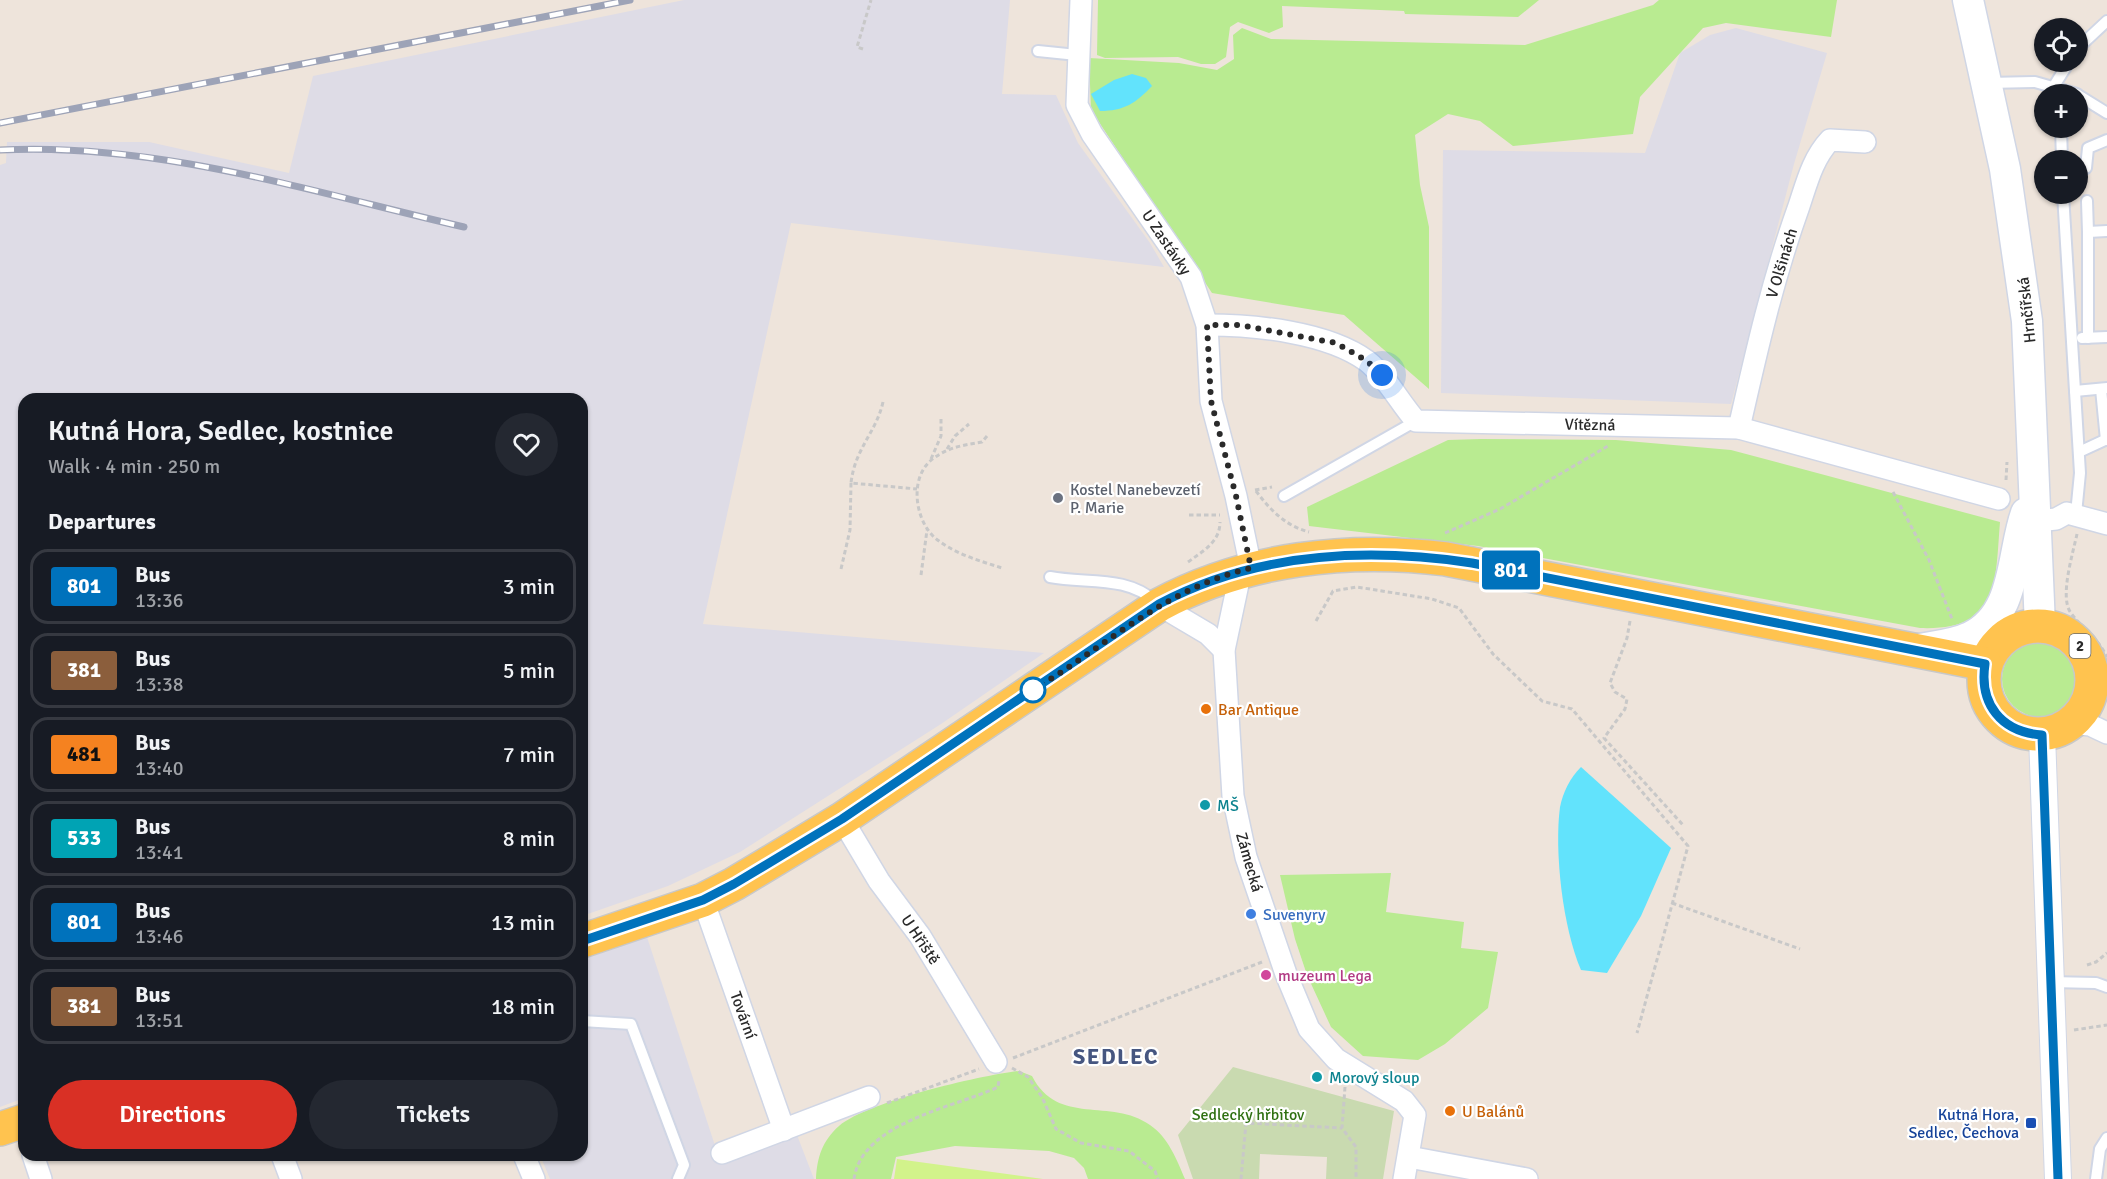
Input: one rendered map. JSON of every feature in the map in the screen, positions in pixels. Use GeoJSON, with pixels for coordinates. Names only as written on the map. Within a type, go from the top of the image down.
{"type":"FeatureCollection","features":[{"type":"Feature","properties":{"kind":"main road","name":"Hrnčířská"},"geometry":{"type":"LineString","coordinates":[[1968,0],[2013,212],[2027,321],[2036,488],[2040,626]]}},
{"type":"Feature","properties":{"kind":"main road"},"geometry":{"type":"LineString","coordinates":[[1910,651],[1973,636],[1997,615],[2006,594],[2023,522],[2036,488]]}},
{"type":"Feature","properties":{"kind":"main road"},"geometry":{"type":"LineString","coordinates":[[588,939],[703,900],[734,884],[842,819],[1159,604],[1198,585],[1246,569],[1324,557],[1424,557],[1507,570],[1985,664]]}},
{"type":"Feature","properties":{"kind":"main road"},"geometry":{"type":"LineString","coordinates":[[2040,626],[2013,631],[2001,639],[1985,664],[1983,681],[1985,697],[1993,711],[2004,723],[2018,731],[2056,729]]}},
{"type":"Feature","properties":{"kind":"main road","name":"2"},"geometry":{"type":"LineString","coordinates":[[2040,626],[2062,631],[2076,641],[2087,655],[2099,691],[2086,705],[2056,729]]}},
{"type":"Feature","properties":{"kind":"street","name":"U Zastávky"},"geometry":{"type":"LineString","coordinates":[[1081,0],[1077,55],[1077,105],[1092,134],[1191,277],[1207,325],[1211,401],[1236,496],[1246,569]]}},
{"type":"Feature","properties":{"kind":"street","name":"V Olšinách"},"geometry":{"type":"LineString","coordinates":[[1738,428],[1764,318],[1789,234],[1818,153],[1830,140],[1865,142]]}},
{"type":"Feature","properties":{"kind":"street"},"geometry":{"type":"LineString","coordinates":[[1207,325],[1240,325],[1336,343],[1367,361],[1382,375],[1416,421]]}},
{"type":"Feature","properties":{"kind":"street","name":"Vítězná"},"geometry":{"type":"LineString","coordinates":[[1416,421],[1738,428],[1999,499]]}},
{"type":"Feature","properties":{"kind":"street"},"geometry":{"type":"LineString","coordinates":[[2037,521],[2056,519],[2067,513],[2107,524]]}},
{"type":"Feature","properties":{"kind":"street","name":"Zámecká"},"geometry":{"type":"LineString","coordinates":[[1246,569],[1224,650],[1233,796],[1246,857],[1286,974],[1309,1029],[1335,1059],[1404,1101],[1415,1115],[1404,1179]]}},
{"type":"Feature","properties":{"kind":"street"},"geometry":{"type":"LineString","coordinates":[[1159,604],[1208,634],[1224,650]]}},
{"type":"Feature","properties":{"kind":"street"},"geometry":{"type":"LineString","coordinates":[[2058,1179],[2050,982],[2056,729],[2090,725],[2107,733]]}},
{"type":"Feature","properties":{"kind":"street","name":"U Hřiště"},"geometry":{"type":"LineString","coordinates":[[842,819],[879,881],[921,936],[999,1062]]}},
{"type":"Feature","properties":{"kind":"street","name":"Tovární"},"geometry":{"type":"LineString","coordinates":[[703,900],[784,1130]]}},
{"type":"Feature","properties":{"kind":"street"},"geometry":{"type":"LineString","coordinates":[[722,1153],[869,1096]]}},
{"type":"Feature","properties":{"kind":"street"},"geometry":{"type":"LineString","coordinates":[[1409,1157],[1527,1179]]}},
{"type":"Feature","properties":{"kind":"street"},"geometry":{"type":"LineString","coordinates":[[35,1161],[41,1179]]}},
{"type":"Feature","properties":{"kind":"street"},"geometry":{"type":"LineString","coordinates":[[284,1161],[291,1179]]}},
{"type":"Feature","properties":{"kind":"street"},"geometry":{"type":"LineString","coordinates":[[526,1161],[534,1179]]}},
{"type":"Feature","properties":{"kind":"lane"},"geometry":{"type":"LineString","coordinates":[[2088,39],[2107,21]]}},
{"type":"Feature","properties":{"kind":"lane"},"geometry":{"type":"LineString","coordinates":[[1038,51],[1077,55]]}},
{"type":"Feature","properties":{"kind":"lane"},"geometry":{"type":"LineString","coordinates":[[1987,83],[2035,82],[2040,84]]}},
{"type":"Feature","properties":{"kind":"lane"},"geometry":{"type":"LineString","coordinates":[[2088,102],[2107,113]]}},
{"type":"Feature","properties":{"kind":"lane"},"geometry":{"type":"LineString","coordinates":[[2088,150],[2107,140]]}},
{"type":"Feature","properties":{"kind":"lane"},"geometry":{"type":"LineString","coordinates":[[2064,204],[2080,473],[2076,514]]}},
{"type":"Feature","properties":{"kind":"lane"},"geometry":{"type":"LineString","coordinates":[[2087,204],[2092,304],[2088,338]]}},
{"type":"Feature","properties":{"kind":"lane"},"geometry":{"type":"LineString","coordinates":[[2088,232],[2107,231]]}},
{"type":"Feature","properties":{"kind":"lane"},"geometry":{"type":"LineString","coordinates":[[2072,338],[2107,337]]}},
{"type":"Feature","properties":{"kind":"lane"},"geometry":{"type":"LineString","coordinates":[[2075,391],[2104,388],[2107,439],[2079,452]]}},
{"type":"Feature","properties":{"kind":"lane"},"geometry":{"type":"LineString","coordinates":[[1284,496],[1416,421]]}},
{"type":"Feature","properties":{"kind":"lane"},"geometry":{"type":"LineString","coordinates":[[1050,577],[1128,585],[1144,592],[1159,604]]}},
{"type":"Feature","properties":{"kind":"lane"},"geometry":{"type":"LineString","coordinates":[[2050,982],[2096,983],[2107,987]]}},
{"type":"Feature","properties":{"kind":"lane"},"geometry":{"type":"LineString","coordinates":[[588,1021],[630,1024],[684,1165],[678,1179]]}},
{"type":"Feature","properties":{"kind":"lane"},"geometry":{"type":"LineString","coordinates":[[2096,1179],[2100,1149],[2107,1138]]}},
{"type":"Feature","properties":{"kind":"path"},"geometry":{"type":"LineString","coordinates":[[863,49],[857,47],[871,0]]}},
{"type":"Feature","properties":{"kind":"path"},"geometry":{"type":"LineString","coordinates":[[841,569],[850,530],[851,483],[857,453],[878,418],[883,402]]}},
{"type":"Feature","properties":{"kind":"path"},"geometry":{"type":"LineString","coordinates":[[941,419],[941,436],[923,471],[917,489],[918,505],[928,528],[943,544],[1002,568]]}},
{"type":"Feature","properties":{"kind":"path"},"geometry":{"type":"LineString","coordinates":[[946,450],[955,436],[969,424]]}},
{"type":"Feature","properties":{"kind":"path"},"geometry":{"type":"LineString","coordinates":[[1439,535],[1500,508],[1644,425]]}},
{"type":"Feature","properties":{"kind":"path"},"geometry":{"type":"LineString","coordinates":[[931,459],[962,444],[982,442],[987,436]]}},
{"type":"Feature","properties":{"kind":"path"},"geometry":{"type":"LineString","coordinates":[[1868,463],[1896,496],[1929,560],[1953,624]]}},
{"type":"Feature","properties":{"kind":"path"},"geometry":{"type":"LineString","coordinates":[[851,483],[917,489]]}},
{"type":"Feature","properties":{"kind":"path"},"geometry":{"type":"LineString","coordinates":[[1186,564],[1213,543],[1220,530],[1218,508]]}},
{"type":"Feature","properties":{"kind":"path"},"geometry":{"type":"LineString","coordinates":[[1188,515],[1220,515]]}},
{"type":"Feature","properties":{"kind":"path"},"geometry":{"type":"LineString","coordinates":[[921,575],[928,528]]}},
{"type":"Feature","properties":{"kind":"path"},"geometry":{"type":"LineString","coordinates":[[1316,621],[1333,591],[1358,586],[1432,599],[1459,609],[1493,654],[1542,701],[1572,709],[1688,846],[1636,1033]]}},
{"type":"Feature","properties":{"kind":"path"},"geometry":{"type":"LineString","coordinates":[[1630,613],[1627,638],[1610,683],[1615,692],[1627,699],[1625,709],[1604,738],[1683,825]]}},
{"type":"Feature","properties":{"kind":"path"},"geometry":{"type":"LineString","coordinates":[[1672,903],[1800,949]]}},
{"type":"Feature","properties":{"kind":"path"},"geometry":{"type":"LineString","coordinates":[[2087,965],[2096,963],[2107,952]]}},
{"type":"Feature","properties":{"kind":"path"},"geometry":{"type":"LineString","coordinates":[[869,1096],[887,1103],[1153,1006],[1269,959]]}},
{"type":"Feature","properties":{"kind":"path"},"geometry":{"type":"LineString","coordinates":[[2069,1031],[2107,1025]]}},
{"type":"Feature","properties":{"kind":"path"},"geometry":{"type":"LineString","coordinates":[[854,1179],[859,1162],[868,1147],[884,1134],[998,1087],[999,1062]]}},
{"type":"Feature","properties":{"kind":"path"},"geometry":{"type":"LineString","coordinates":[[999,1062],[1028,1077],[1042,1097],[1056,1129],[1081,1143],[1129,1151],[1155,1170],[1158,1179]]}},
{"type":"Feature","properties":{"kind":"path"},"geometry":{"type":"LineString","coordinates":[[1350,1069],[1343,1079],[1346,1097],[1342,1128],[1356,1147],[1356,1179]]}},
{"type":"Feature","properties":{"kind":"path"},"geometry":{"type":"LineString","coordinates":[[1241,1179],[1246,1124],[1342,1128]]}},
{"type":"Feature","properties":{"kind":"shaded area"},"geometry":{"type":"Polygon","coordinates":[[[684,0],[1010,0],[1002,94],[1056,95],[1078,143],[1150,243],[1164,267],[791,223],[703,624],[1044,653],[941,724],[740,852],[668,886],[588,914],[588,393],[18,393],[18,1100],[0,1107],[0,165],[6,163],[7,142],[149,142],[289,173],[313,76],[684,0]]]}},
{"type":"Feature","properties":{"kind":"shaded area"},"geometry":{"type":"Polygon","coordinates":[[[1736,28],[1827,53],[1794,164],[1731,404],[1441,393],[1443,150],[1645,153],[1680,53],[1710,35],[1736,28]]]}},
{"type":"Feature","properties":{"kind":"shaded area"},"geometry":{"type":"Polygon","coordinates":[[[647,937],[720,1161],[797,1135],[814,1179],[550,1179],[542,1161],[588,1161],[588,958],[647,937]]]}},
{"type":"Feature","properties":{"kind":"green space"},"geometry":{"type":"Polygon","coordinates":[[[1098,0],[1539,0],[1518,17],[1405,14],[1404,11],[1282,6],[1283,27],[1269,33],[1238,22],[1230,27],[1226,57],[1215,64],[1201,64],[1178,57],[1105,58],[1097,55],[1098,0]]]}},
{"type":"Feature","properties":{"kind":"green space"},"geometry":{"type":"Polygon","coordinates":[[[1659,0],[1837,0],[1831,37],[1726,23],[1703,28],[1640,97],[1633,134],[1513,146],[1480,121],[1448,114],[1415,135],[1420,185],[1429,227],[1429,389],[1344,315],[1212,293],[1091,110],[1089,58],[1179,63],[1217,70],[1234,59],[1233,35],[1242,28],[1271,39],[1525,45],[1653,5],[1659,0]]]}},
{"type":"Feature","properties":{"kind":"green space"},"geometry":{"type":"Polygon","coordinates":[[[1448,440],[1616,440],[1731,450],[2000,522],[1994,584],[1979,612],[1966,621],[1946,627],[1920,628],[1478,546],[1309,526],[1307,507],[1448,440]]]}},
{"type":"Feature","properties":{"kind":"green space"},"geometry":{"type":"Polygon","coordinates":[[[2040,641],[2055,644],[2067,652],[2075,664],[2078,679],[2075,694],[2067,706],[2055,714],[2040,717],[2025,714],[2013,706],[2005,694],[2002,679],[2005,664],[2013,652],[2025,644],[2040,641]]]}},
{"type":"Feature","properties":{"kind":"green space"},"geometry":{"type":"Polygon","coordinates":[[[1391,873],[1386,912],[1464,922],[1461,948],[1498,952],[1488,1008],[1445,1044],[1418,1060],[1363,1056],[1331,1027],[1307,975],[1295,939],[1280,875],[1391,873]]]}},
{"type":"Feature","properties":{"kind":"green space","name":"Sedlecký hřbitov"},"geometry":{"type":"Polygon","coordinates":[[[1233,1067],[1394,1111],[1383,1179],[1326,1179],[1327,1157],[1260,1154],[1259,1179],[1193,1179],[1178,1135],[1233,1067]]]}},
{"type":"Feature","properties":{"kind":"green space"},"geometry":{"type":"Polygon","coordinates":[[[1019,1071],[1032,1076],[1043,1092],[1070,1107],[1119,1113],[1135,1117],[1150,1125],[1167,1142],[1185,1179],[1088,1179],[1084,1168],[1074,1158],[1049,1151],[955,1146],[896,1157],[891,1179],[816,1179],[819,1157],[825,1144],[839,1126],[854,1117],[925,1091],[1019,1071]]]}},
{"type":"Feature","properties":{"kind":"green space"},"geometry":{"type":"Polygon","coordinates":[[[897,1159],[1043,1179],[894,1179],[897,1159]]]}},
{"type":"Feature","properties":{"kind":"water"},"geometry":{"type":"Polygon","coordinates":[[[1132,74],[1146,78],[1152,86],[1123,108],[1100,111],[1091,94],[1114,80],[1132,74]]]}},
{"type":"Feature","properties":{"kind":"water"},"geometry":{"type":"Polygon","coordinates":[[[1581,767],[1671,848],[1641,916],[1607,973],[1581,970],[1569,934],[1559,868],[1560,807],[1568,786],[1581,767]]]}},
{"type":"Feature","properties":{"kind":"railway"},"geometry":{"type":"LineString","coordinates":[[0,123],[630,0]]}},
{"type":"Feature","properties":{"kind":"railway"},"geometry":{"type":"LineString","coordinates":[[0,150],[59,150],[117,154],[176,162],[292,185],[464,227]]}},
{"type":"Feature","properties":{"kind":"bus line","name":"801"},"geometry":{"type":"LineString","coordinates":[[588,939],[703,900],[734,884],[842,819],[1159,604],[1181,592],[1241,570],[1316,558],[1414,555],[1472,563],[1985,664],[1983,681],[1985,697],[1993,711],[2004,723],[2018,731],[2042,735],[2058,1179]]}},
{"type":"Feature","properties":{"kind":"place","name":"Kostel Nanebevzetí P. Marie"},"geometry":{"type":"Point","coordinates":[1058,498]}},
{"type":"Feature","properties":{"kind":"place","name":"Bar Antique"},"geometry":{"type":"Point","coordinates":[1206,709]}},
{"type":"Feature","properties":{"kind":"place","name":"MŠ"},"geometry":{"type":"Point","coordinates":[1205,805]}},
{"type":"Feature","properties":{"kind":"place","name":"Suvenyry"},"geometry":{"type":"Point","coordinates":[1251,914]}},
{"type":"Feature","properties":{"kind":"place","name":"muzeum Lega"},"geometry":{"type":"Point","coordinates":[1266,975]}},
{"type":"Feature","properties":{"kind":"place","name":"Morový sloup"},"geometry":{"type":"Point","coordinates":[1317,1077]}},
{"type":"Feature","properties":{"kind":"place","name":"U Balánů"},"geometry":{"type":"Point","coordinates":[1450,1111]}},
{"type":"Feature","properties":{"kind":"place","name":"Kutná Hora, Sedlec, Čechova"},"geometry":{"type":"Point","coordinates":[2031,1123]}},
{"type":"Feature","properties":{"kind":"district","name":"SEDLEC"},"geometry":{"type":"Point","coordinates":[1116,1056]}},
{"type":"Feature","properties":{"kind":"route"},"geometry":{"type":"LineString","coordinates":[[1033,690],[1159,604],[1214,578],[1251,568],[1236,496],[1211,401],[1207,325],[1240,325],[1336,343],[1367,361],[1382,375]]}}]}
